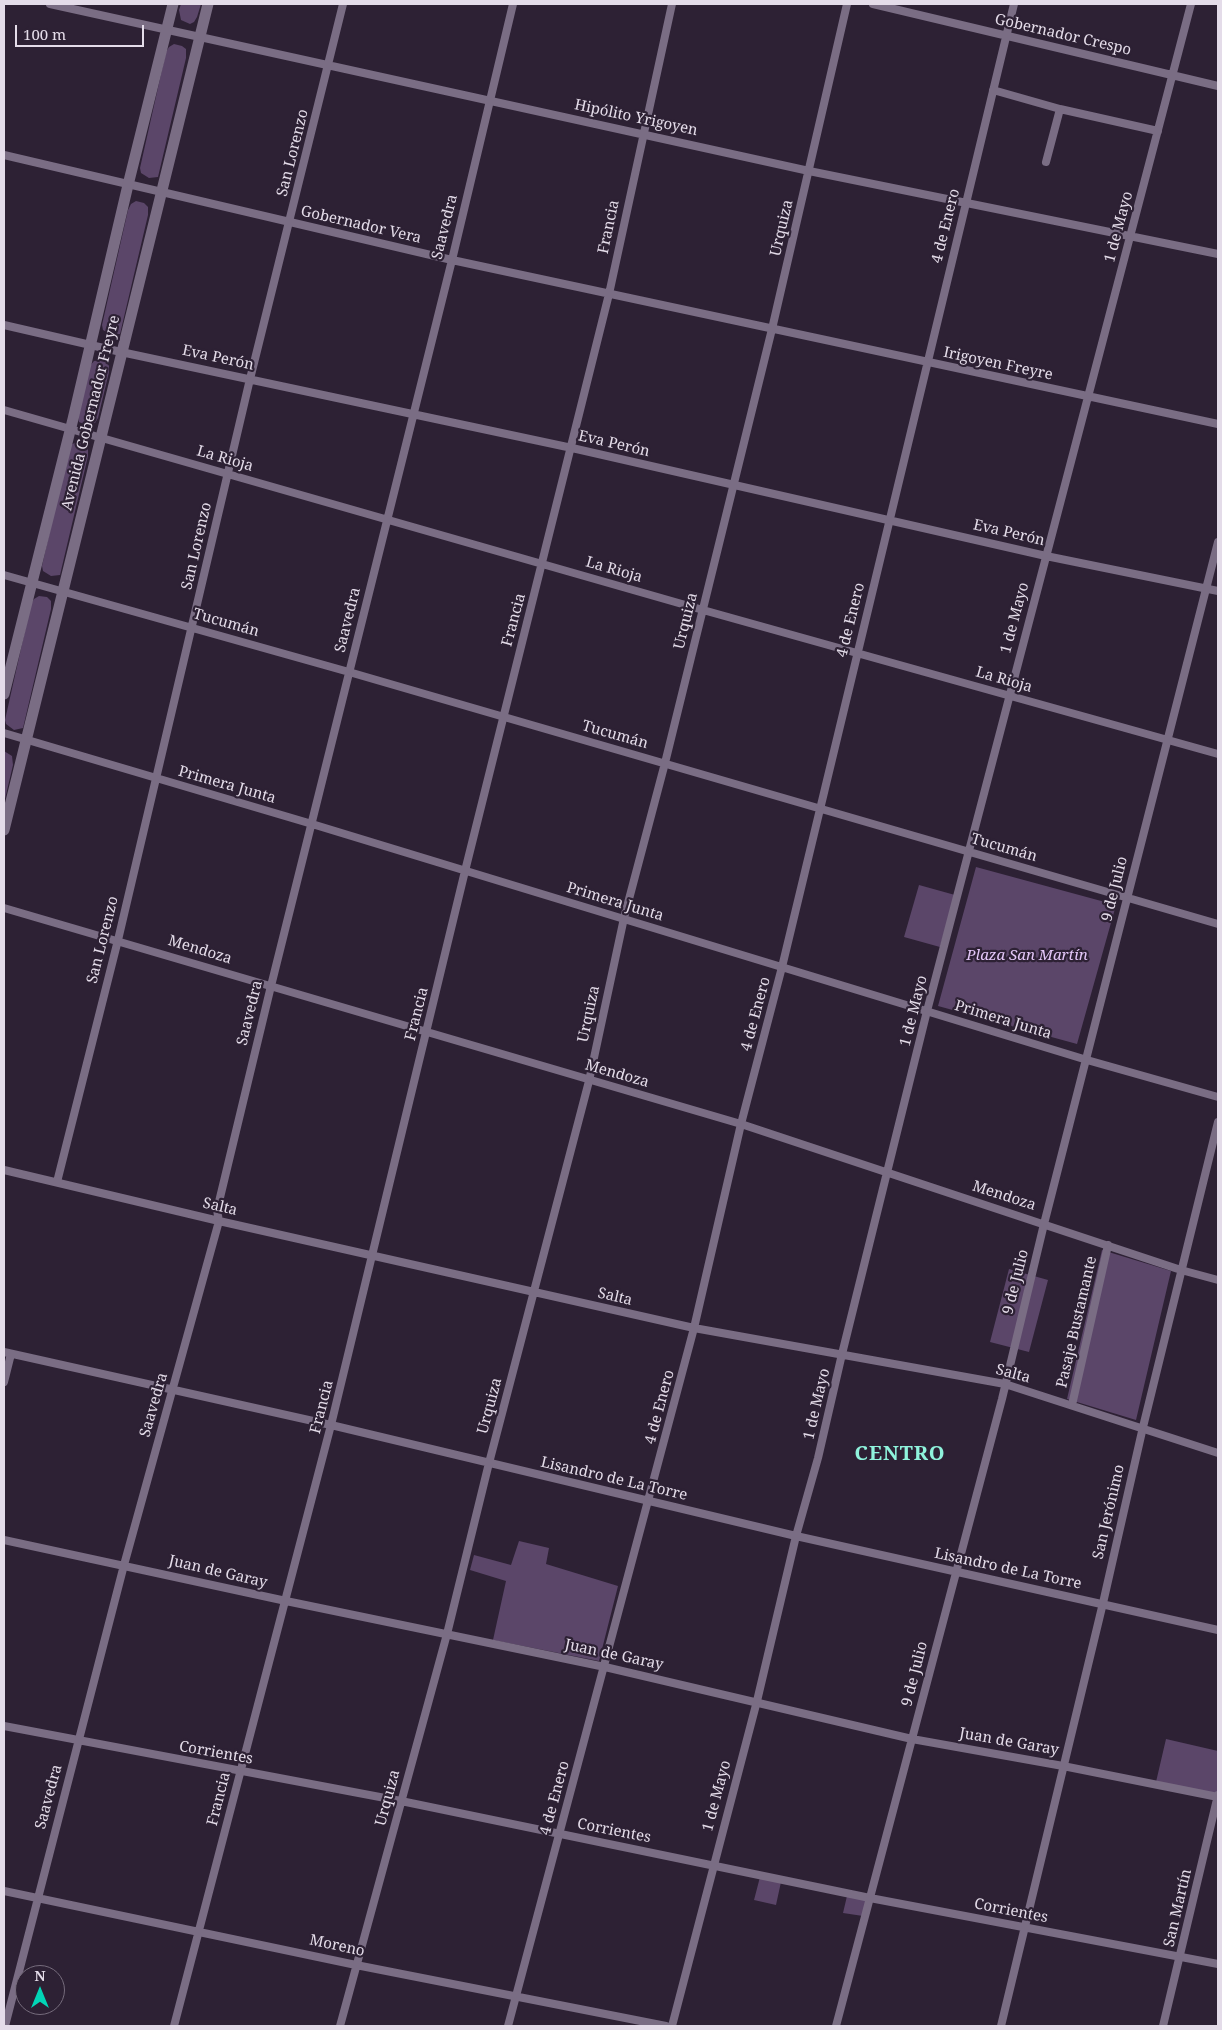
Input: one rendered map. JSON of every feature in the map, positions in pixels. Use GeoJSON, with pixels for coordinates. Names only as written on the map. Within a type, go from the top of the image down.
{"type":"FeatureCollection","features":[{"type":"Feature","properties":{"kind":"main road","name":"Avenida Gobernador Freyre"},"geometry":{"type":"LineString","coordinates":[[4,694],[173,4]]}},
{"type":"Feature","properties":{"kind":"main road","name":"Avenida Gobernador Freyre"},"geometry":{"type":"LineString","coordinates":[[4,830],[25,738],[208,4]]}},
{"type":"Feature","properties":{"kind":"street","name":"Hipólito Yrigoyen"},"geometry":{"type":"LineString","coordinates":[[50,4],[167,28],[328,66],[809,171],[1218,254]]}},
{"type":"Feature","properties":{"kind":"street","name":"San Lorenzo"},"geometry":{"type":"LineString","coordinates":[[57,1182],[118,940],[250,379],[290,223],[342,4]]}},
{"type":"Feature","properties":{"kind":"street","name":"Saavedra"},"geometry":{"type":"LineString","coordinates":[[4,2026],[124,1565],[219,1221],[217,1210],[271,986],[452,260],[513,4]]}},
{"type":"Feature","properties":{"kind":"street","name":"Francia"},"geometry":{"type":"LineString","coordinates":[[174,2026],[332,1425],[465,871],[609,294],[672,4]]}},
{"type":"Feature","properties":{"kind":"street","name":"Urquiza"},"geometry":{"type":"LineString","coordinates":[[340,2026],[447,1634],[489,1463],[589,1080],[624,918],[665,763],[734,485],[847,4]]}},
{"type":"Feature","properties":{"kind":"street","name":"Gobernador Crespo"},"geometry":{"type":"LineString","coordinates":[[873,4],[1218,86]]}},
{"type":"Feature","properties":{"kind":"street","name":"4 de Enero"},"geometry":{"type":"LineString","coordinates":[[508,2026],[694,1328],[741,1124],[782,967],[819,807],[890,521],[926,362],[1014,4]]}},
{"type":"Feature","properties":{"kind":"street","name":"1 de Mayo"},"geometry":{"type":"LineString","coordinates":[[672,2026],[757,1701],[796,1536],[818,1458],[927,1011],[970,853],[1087,396],[1191,4]]}},
{"type":"Feature","properties":{"kind":"street"},"geometry":{"type":"LineString","coordinates":[[993,90],[1060,109],[1158,131]]}},
{"type":"Feature","properties":{"kind":"street"},"geometry":{"type":"LineString","coordinates":[[1046,162],[1060,109]]}},
{"type":"Feature","properties":{"kind":"street","name":"Gobernador Vera"},"geometry":{"type":"LineString","coordinates":[[4,155],[452,260],[772,329]]}},
{"type":"Feature","properties":{"kind":"street","name":"Eva Perón"},"geometry":{"type":"LineString","coordinates":[[4,325],[121,352],[572,448],[1046,556],[1218,591]]}},
{"type":"Feature","properties":{"kind":"street","name":"Irigoyen Freyre"},"geometry":{"type":"LineString","coordinates":[[772,329],[1218,424]]}},
{"type":"Feature","properties":{"kind":"street","name":"La Rioja"},"geometry":{"type":"LineString","coordinates":[[4,410],[702,610],[1218,754]]}},
{"type":"Feature","properties":{"kind":"street","name":"9 de Julio"},"geometry":{"type":"LineString","coordinates":[[836,2026],[1005,1384],[1218,542]]}},
{"type":"Feature","properties":{"kind":"street","name":"Tucumán"},"geometry":{"type":"LineString","coordinates":[[4,575],[819,807],[970,853],[1218,924]]}},
{"type":"Feature","properties":{"kind":"street","name":"Primera Junta"},"geometry":{"type":"LineString","coordinates":[[4,733],[312,824],[1087,1060],[1218,1098]]}},
{"type":"Feature","properties":{"kind":"street","name":"Mendoza"},"geometry":{"type":"LineString","coordinates":[[4,908],[741,1124],[1181,1270],[1218,1280]]}},
{"type":"Feature","properties":{"kind":"street","name":"San Jerónimo"},"geometry":{"type":"LineString","coordinates":[[1001,2026],[1103,1603],[1143,1427],[1218,1122]]}},
{"type":"Feature","properties":{"kind":"street","name":"Salta"},"geometry":{"type":"LineString","coordinates":[[4,1170],[219,1221],[694,1328],[1005,1384],[1218,1452]]}},
{"type":"Feature","properties":{"kind":"street","name":"Pasaje Bustamante"},"geometry":{"type":"LineString","coordinates":[[1072,1405],[1108,1246]]}},
{"type":"Feature","properties":{"kind":"street"},"geometry":{"type":"LineString","coordinates":[[4,1382],[7,1353]]}},
{"type":"Feature","properties":{"kind":"street","name":"Lisandro de La Torre"},"geometry":{"type":"LineString","coordinates":[[7,1353],[332,1425],[796,1536],[1218,1630]]}},
{"type":"Feature","properties":{"kind":"street","name":"Juan de Garay"},"geometry":{"type":"LineString","coordinates":[[4,1540],[605,1667],[757,1701],[912,1739],[1063,1766],[1218,1797]]}},
{"type":"Feature","properties":{"kind":"street","name":"Corrientes"},"geometry":{"type":"LineString","coordinates":[[4,1726],[402,1801],[714,1864],[870,1898],[1218,1964]]}},
{"type":"Feature","properties":{"kind":"street","name":"San Martín"},"geometry":{"type":"LineString","coordinates":[[1163,2026],[1218,1797]]}},
{"type":"Feature","properties":{"kind":"street","name":"Moreno"},"geometry":{"type":"LineString","coordinates":[[4,1891],[356,1965],[666,2026]]}},
{"type":"Feature","properties":{"kind":"green space"},"geometry":{"type":"Polygon","coordinates":[[[181,4],[201,4],[194,22],[190,24],[181,20],[179,10],[181,4]]]}},
{"type":"Feature","properties":{"kind":"green space"},"geometry":{"type":"Polygon","coordinates":[[[174,44],[186,49],[186,58],[158,177],[149,178],[141,173],[140,168],[166,52],[174,44]]]}},
{"type":"Feature","properties":{"kind":"green space"},"geometry":{"type":"Polygon","coordinates":[[[136,201],[144,203],[148,207],[148,215],[120,334],[111,335],[103,330],[102,325],[128,210],[131,204],[136,201]]]}},
{"type":"Feature","properties":{"kind":"green space"},"geometry":{"type":"Polygon","coordinates":[[[94,361],[106,361],[109,366],[109,372],[98,418],[95,423],[84,424],[79,422],[78,417],[89,367],[94,361]]]}},
{"type":"Feature","properties":{"kind":"green space"},"geometry":{"type":"Polygon","coordinates":[[[76,442],[84,444],[88,448],[88,456],[60,575],[51,576],[43,571],[42,566],[68,451],[71,445],[76,442]]]}},
{"type":"Feature","properties":{"kind":"green space"},"geometry":{"type":"Polygon","coordinates":[[[39,596],[47,597],[51,601],[51,609],[23,728],[14,730],[6,724],[5,720],[31,604],[39,596]]]}},
{"type":"Feature","properties":{"kind":"green space"},"geometry":{"type":"Polygon","coordinates":[[[4,751],[12,756],[13,765],[4,803],[4,751]]]}},
{"type":"Feature","properties":{"kind":"green space","name":"Plaza San Martín"},"geometry":{"type":"Polygon","coordinates":[[[976,867],[1116,905],[1077,1044],[938,1006],[976,867]]]}},
{"type":"Feature","properties":{"kind":"green space"},"geometry":{"type":"Polygon","coordinates":[[[919,885],[955,895],[940,947],[904,937],[919,885]]]}},
{"type":"Feature","properties":{"kind":"green space"},"geometry":{"type":"Polygon","coordinates":[[[1102,1250],[1171,1271],[1136,1420],[1067,1399],[1102,1250]]]}},
{"type":"Feature","properties":{"kind":"green space"},"geometry":{"type":"Polygon","coordinates":[[[1009,1269],[1048,1280],[1029,1352],[990,1342],[1009,1269]]]}},
{"type":"Feature","properties":{"kind":"green space"},"geometry":{"type":"Polygon","coordinates":[[[519,1541],[549,1548],[546,1564],[618,1586],[599,1661],[493,1640],[506,1581],[470,1570],[474,1555],[511,1565],[519,1541]]]}},
{"type":"Feature","properties":{"kind":"green space"},"geometry":{"type":"Polygon","coordinates":[[[1166,1739],[1218,1751],[1217,1795],[1156,1782],[1166,1739]]]}},
{"type":"Feature","properties":{"kind":"green space"},"geometry":{"type":"Polygon","coordinates":[[[760,1877],[781,1882],[776,1905],[754,1900],[760,1877]]]}},
{"type":"Feature","properties":{"kind":"green space"},"geometry":{"type":"Polygon","coordinates":[[[847,1896],[867,1900],[863,1916],[843,1913],[847,1896]]]}},
{"type":"Feature","properties":{"kind":"district","name":"CENTRO"},"geometry":{"type":"Point","coordinates":[900,1454]}}]}
